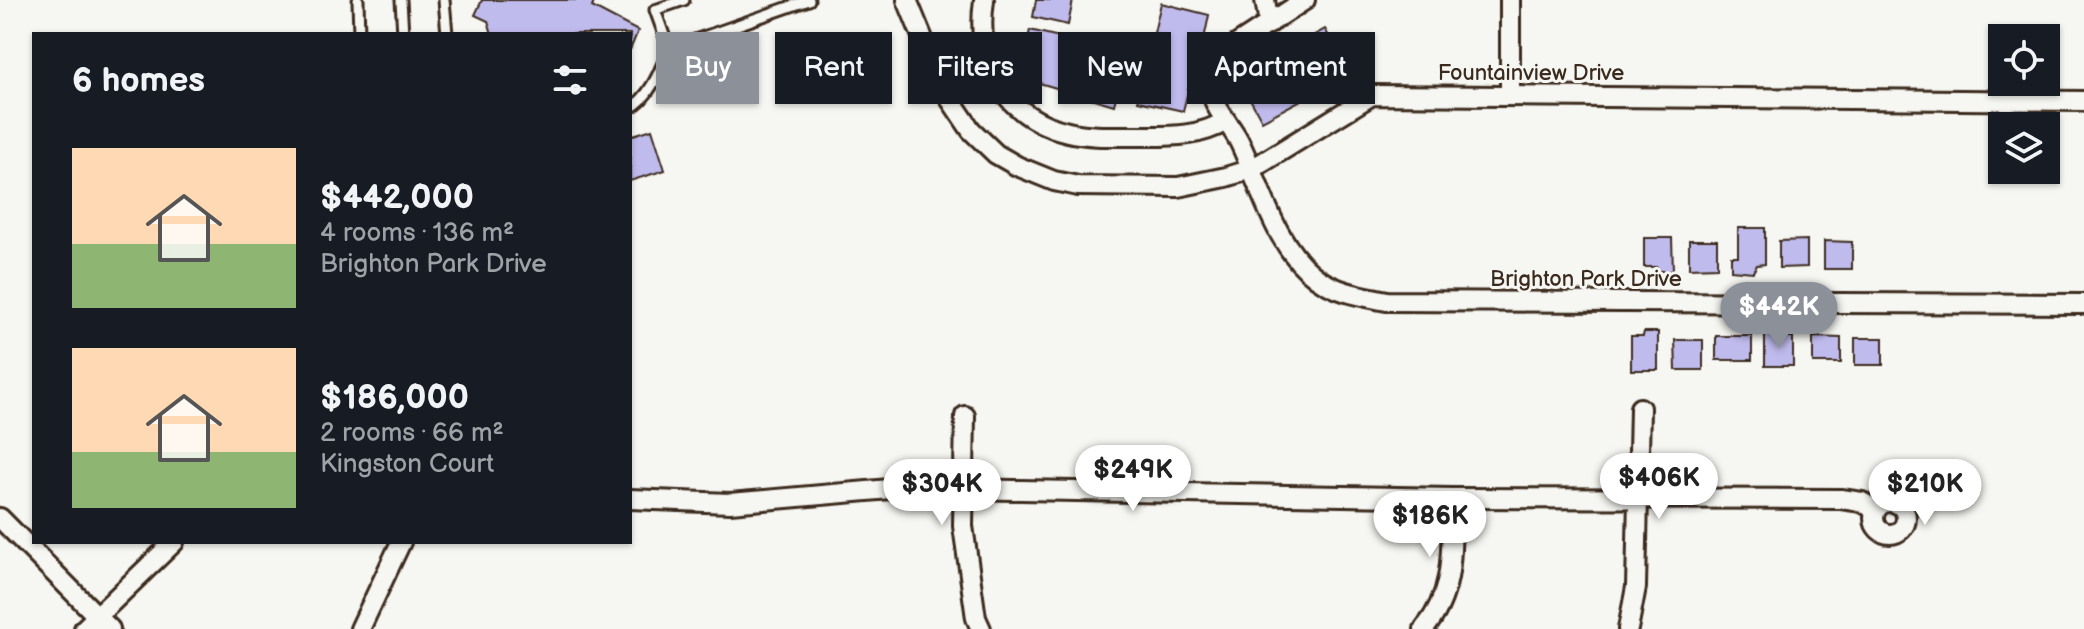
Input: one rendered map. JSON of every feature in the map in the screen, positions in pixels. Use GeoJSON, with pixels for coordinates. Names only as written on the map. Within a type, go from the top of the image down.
{"type":"FeatureCollection","features":[{"type":"Feature","properties":{"kind":"street"},"geometry":{"type":"LineString","coordinates":[[984,0],[981,30],[988,65],[1008,96],[1038,120],[1079,134],[1125,136],[1201,133],[1226,121]]}},
{"type":"Feature","properties":{"kind":"street"},"geometry":{"type":"LineString","coordinates":[[1265,0],[1269,24]]}},
{"type":"Feature","properties":{"kind":"street","name":"Brighton Park Drive"},"geometry":{"type":"LineString","coordinates":[[1305,0],[1222,54],[1213,65],[1211,89],[1294,255],[1317,278],[1341,291],[1387,301],[2084,304]]}},
{"type":"Feature","properties":{"kind":"street"},"geometry":{"type":"LineString","coordinates":[[1510,0],[1510,96]]}},
{"type":"Feature","properties":{"kind":"street","name":"Fountainview Drive"},"geometry":{"type":"LineString","coordinates":[[914,2],[944,90],[957,113],[984,144],[1017,166],[1054,181],[1078,186],[1199,185],[1252,169],[1372,95],[2084,101]]}},
{"type":"Feature","properties":{"kind":"street"},"geometry":{"type":"LineString","coordinates":[[1628,629],[1636,587],[1640,408]]}},
{"type":"Feature","properties":{"kind":"street"},"geometry":{"type":"LineString","coordinates":[[965,416],[962,489],[970,579],[976,618],[981,629]]}},
{"type":"Feature","properties":{"kind":"street"},"geometry":{"type":"LineString","coordinates":[[632,499],[730,503],[890,489],[962,489],[1452,498],[1841,499],[1862,502],[1876,510]]}},
{"type":"Feature","properties":{"kind":"street"},"geometry":{"type":"LineString","coordinates":[[1424,629],[1435,616],[1448,582],[1452,498]]}},
{"type":"Feature","properties":{"kind":"street"},"geometry":{"type":"LineString","coordinates":[[0,518],[97,625],[172,544]]}},
{"type":"Feature","properties":{"kind":"street"},"geometry":{"type":"LineString","coordinates":[[360,629],[400,544]]}},
{"type":"Feature","properties":{"kind":"lane"},"geometry":{"type":"LineString","coordinates":[[358,0],[359,32]]}},
{"type":"Feature","properties":{"kind":"lane"},"geometry":{"type":"LineString","coordinates":[[401,0],[403,32]]}},
{"type":"Feature","properties":{"kind":"lane"},"geometry":{"type":"LineString","coordinates":[[444,0],[447,32]]}},
{"type":"Feature","properties":{"kind":"lane"},"geometry":{"type":"LineString","coordinates":[[663,32],[655,10],[684,0]]}},
{"type":"Feature","properties":{"kind":"lane"},"geometry":{"type":"LineString","coordinates":[[718,32],[809,0]]}},
{"type":"Feature","properties":{"kind":"lane"},"geometry":{"type":"LineString","coordinates":[[632,107],[649,90],[656,76]]}},
{"type":"Feature","properties":{"kind":"building"},"geometry":{"type":"Polygon","coordinates":[[[482,0],[595,0],[592,7],[638,31],[632,45],[632,32],[491,32],[488,21],[475,15],[482,0]]]}},
{"type":"Feature","properties":{"kind":"building"},"geometry":{"type":"Polygon","coordinates":[[[1036,0],[1073,0],[1068,25],[1033,17],[1036,0]]]}},
{"type":"Feature","properties":{"kind":"building"},"geometry":{"type":"Polygon","coordinates":[[[1161,3],[1209,15],[1206,32],[1187,32],[1187,95],[1183,111],[1152,104],[1171,104],[1171,32],[1154,32],[1161,3]]]}},
{"type":"Feature","properties":{"kind":"building"},"geometry":{"type":"Polygon","coordinates":[[[1042,33],[1058,37],[1058,88],[1042,84],[1042,33]]]}},
{"type":"Feature","properties":{"kind":"building"},"geometry":{"type":"Polygon","coordinates":[[[1253,104],[1294,104],[1262,121],[1253,104]]]}},
{"type":"Feature","properties":{"kind":"building"},"geometry":{"type":"Polygon","coordinates":[[[652,129],[665,170],[632,180],[632,135],[652,129]]]}},
{"type":"Feature","properties":{"kind":"building"},"geometry":{"type":"Polygon","coordinates":[[[1738,228],[1765,228],[1765,264],[1757,265],[1753,272],[1731,270],[1731,256],[1738,256],[1738,228]]]}},
{"type":"Feature","properties":{"kind":"building"},"geometry":{"type":"Polygon","coordinates":[[[1644,238],[1672,238],[1673,271],[1644,267],[1644,238]]]}},
{"type":"Feature","properties":{"kind":"building"},"geometry":{"type":"Polygon","coordinates":[[[1689,240],[1717,240],[1717,267],[1689,268],[1689,240]]]}},
{"type":"Feature","properties":{"kind":"building"},"geometry":{"type":"Polygon","coordinates":[[[1807,240],[1807,267],[1779,268],[1779,241],[1807,240]]]}},
{"type":"Feature","properties":{"kind":"building"},"geometry":{"type":"Polygon","coordinates":[[[1824,241],[1852,242],[1852,269],[1824,269],[1824,241]]]}},
{"type":"Feature","properties":{"kind":"building"},"geometry":{"type":"Polygon","coordinates":[[[1644,332],[1658,332],[1658,370],[1631,370],[1631,336],[1643,336],[1644,332]]]}},
{"type":"Feature","properties":{"kind":"building"},"geometry":{"type":"Polygon","coordinates":[[[1765,333],[1793,337],[1793,366],[1765,366],[1765,333]]]}},
{"type":"Feature","properties":{"kind":"building"},"geometry":{"type":"Polygon","coordinates":[[[1716,336],[1752,336],[1752,360],[1716,360],[1716,336]]]}},
{"type":"Feature","properties":{"kind":"building"},"geometry":{"type":"Polygon","coordinates":[[[1813,337],[1841,338],[1841,363],[1813,363],[1813,337]]]}},
{"type":"Feature","properties":{"kind":"building"},"geometry":{"type":"Polygon","coordinates":[[[1855,338],[1883,338],[1883,365],[1855,365],[1855,338]]]}},
{"type":"Feature","properties":{"kind":"building"},"geometry":{"type":"Polygon","coordinates":[[[1675,340],[1703,340],[1703,370],[1676,370],[1675,340]]]}}]}
